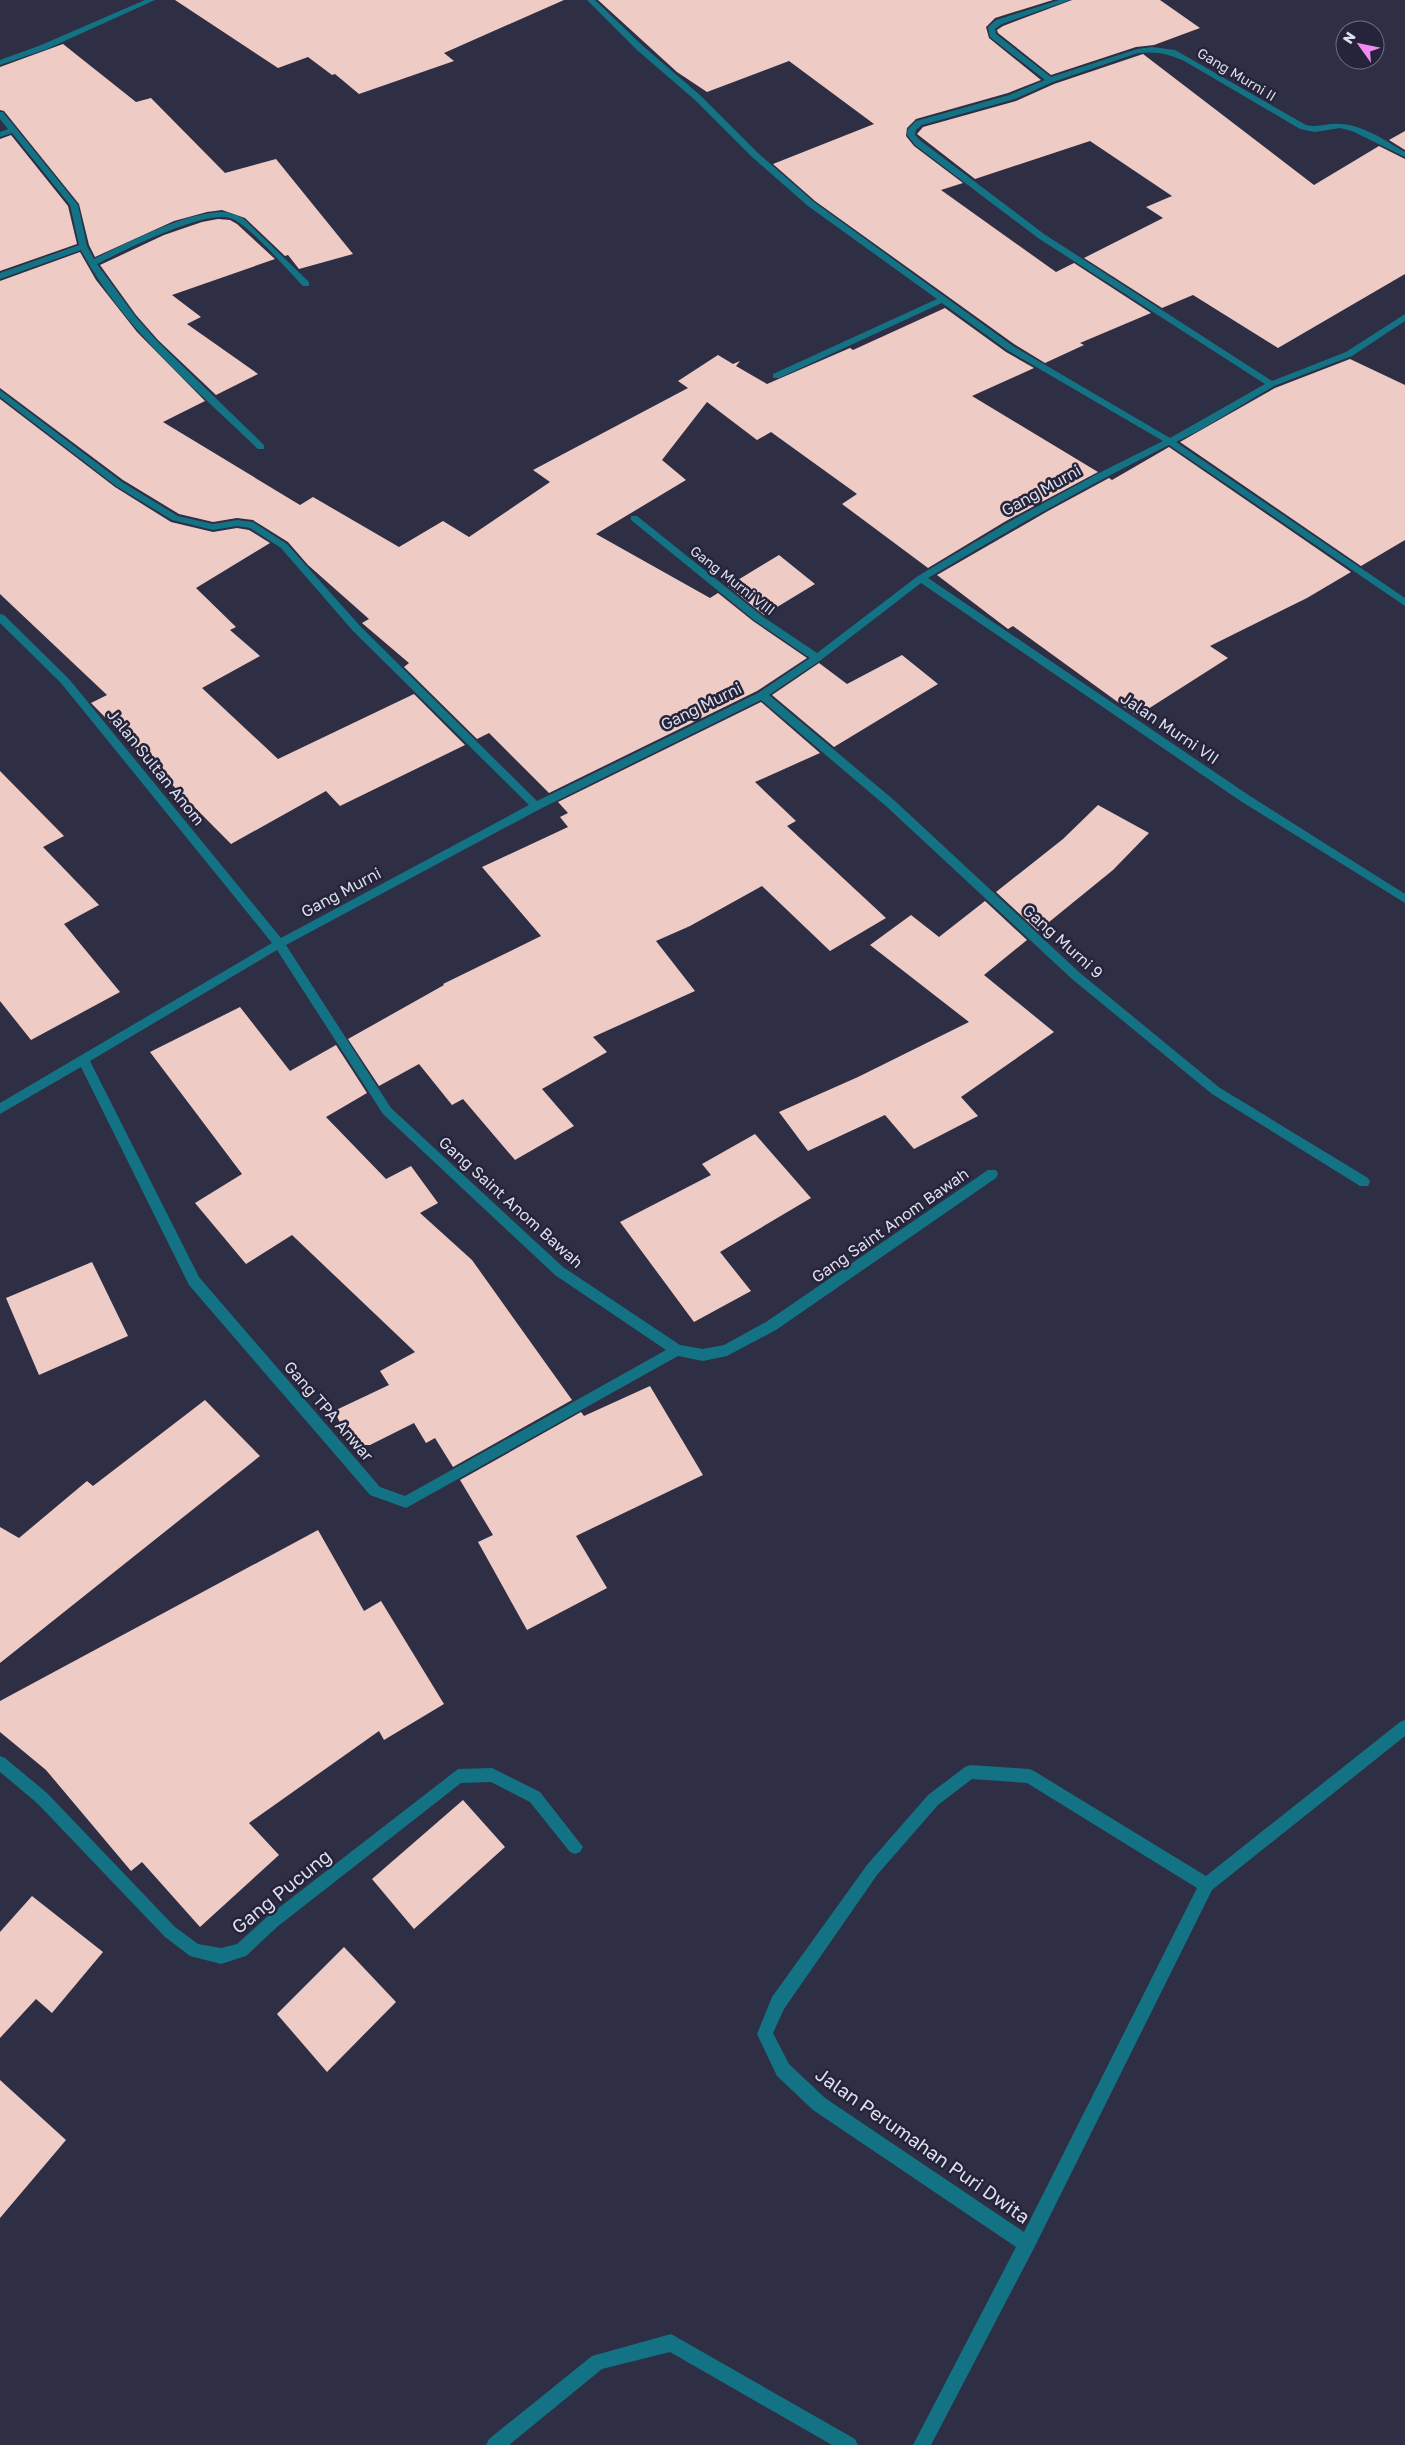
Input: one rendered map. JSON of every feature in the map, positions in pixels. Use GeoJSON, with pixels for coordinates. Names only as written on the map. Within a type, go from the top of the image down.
{"type":"FeatureCollection","features":[{"type":"Feature","properties":{"kind":"street"},"geometry":{"type":"LineString","coordinates":[[128,0],[139,5]]}},
{"type":"Feature","properties":{"kind":"street"},"geometry":{"type":"LineString","coordinates":[[0,63],[44,47],[151,0]]}},
{"type":"Feature","properties":{"kind":"street"},"geometry":{"type":"LineString","coordinates":[[591,0],[640,48],[698,98],[755,155],[811,204],[1010,348],[1170,442],[1405,603]]}},
{"type":"Feature","properties":{"kind":"street"},"geometry":{"type":"LineString","coordinates":[[1050,80],[993,35],[991,30],[1006,19],[1066,0]]}},
{"type":"Feature","properties":{"kind":"street","name":"Gang Murni II"},"geometry":{"type":"LineString","coordinates":[[1271,384],[1042,236],[912,135],[912,129],[920,123],[1012,97],[1050,80],[1137,51],[1152,49],[1172,52],[1237,87],[1303,127],[1315,130],[1340,126],[1354,129],[1378,139],[1405,155]]}},
{"type":"Feature","properties":{"kind":"street"},"geometry":{"type":"LineString","coordinates":[[0,114],[74,205],[83,246],[92,263],[132,318],[154,343],[261,447]]}},
{"type":"Feature","properties":{"kind":"street"},"geometry":{"type":"LineString","coordinates":[[0,135],[14,130]]}},
{"type":"Feature","properties":{"kind":"street"},"geometry":{"type":"LineString","coordinates":[[92,263],[145,238],[208,216],[231,215],[245,223],[306,284]]}},
{"type":"Feature","properties":{"kind":"street"},"geometry":{"type":"LineString","coordinates":[[0,276],[83,246]]}},
{"type":"Feature","properties":{"kind":"street"},"geometry":{"type":"LineString","coordinates":[[776,376],[942,300]]}},
{"type":"Feature","properties":{"kind":"street","name":"Gang Murni"},"geometry":{"type":"LineString","coordinates":[[0,1108],[279,944],[536,806],[762,695],[817,658],[921,578],[1018,520],[1100,476],[1170,442],[1271,384],[1349,354],[1405,317]]}},
{"type":"Feature","properties":{"kind":"street"},"geometry":{"type":"LineString","coordinates":[[0,393],[119,484],[175,518],[213,527],[237,523],[253,525],[284,546],[357,629],[536,806]]}},
{"type":"Feature","properties":{"kind":"street","name":"Gang Murni VIII"},"geometry":{"type":"LineString","coordinates":[[634,518],[758,618],[817,658]]}},
{"type":"Feature","properties":{"kind":"street","name":"Jalan Murni VII"},"geometry":{"type":"LineString","coordinates":[[921,578],[1246,799],[1405,899]]}},
{"type":"Feature","properties":{"kind":"street","name":"Jalan Sultan Anom"},"geometry":{"type":"LineString","coordinates":[[2,621],[65,681],[279,944]]}},
{"type":"Feature","properties":{"kind":"street","name":"Gang Murni 9"},"geometry":{"type":"LineString","coordinates":[[762,695],[891,804],[1076,976],[1216,1091],[1364,1182]]}},
{"type":"Feature","properties":{"kind":"street","name":"Gang Saint Anom Bawah"},"geometry":{"type":"LineString","coordinates":[[279,944],[387,1111],[558,1271],[677,1350],[702,1355],[727,1350],[772,1326],[992,1174]]}},
{"type":"Feature","properties":{"kind":"street","name":"Gang TPA Anwar"},"geometry":{"type":"LineString","coordinates":[[84,1060],[194,1281],[375,1491],[406,1502],[677,1350]]}},
{"type":"Feature","properties":{"kind":"street","name":"Jalan Perumahan Puri Dwita"},"geometry":{"type":"LineString","coordinates":[[922,2445],[1027,2244],[1207,1885],[1405,1727]]}},
{"type":"Feature","properties":{"kind":"street","name":"Gang Pucung"},"geometry":{"type":"LineString","coordinates":[[0,1763],[42,1798],[170,1932],[195,1951],[221,1956],[241,1950],[272,1922],[458,1776],[492,1775],[535,1797],[575,1847]]}},
{"type":"Feature","properties":{"kind":"street","name":"Jalan Perumahan Puri Dwita"},"geometry":{"type":"LineString","coordinates":[[1027,2244],[819,2104],[783,2070],[765,2034],[778,2003],[872,1870],[933,1800],[970,1772],[1028,1776],[1207,1885]]}},
{"type":"Feature","properties":{"kind":"street"},"geometry":{"type":"LineString","coordinates":[[495,2445],[598,2362],[671,2343],[850,2445]]}},
{"type":"Feature","properties":{"kind":"building"},"geometry":{"type":"Polygon","coordinates":[[[175,0],[564,0],[444,53],[454,61],[359,94],[335,74],[332,75],[308,57],[278,68],[175,0]]]}},
{"type":"Feature","properties":{"kind":"building"},"geometry":{"type":"Polygon","coordinates":[[[598,0],[1053,0],[995,18],[986,27],[989,38],[1041,80],[1008,93],[916,119],[907,128],[906,136],[914,146],[963,183],[941,190],[1056,272],[1074,263],[1151,313],[1080,343],[1084,345],[1045,363],[1014,344],[815,201],[773,164],[874,124],[789,61],[707,92],[677,72],[598,0]]]}},
{"type":"Feature","properties":{"kind":"building"},"geometry":{"type":"Polygon","coordinates":[[[1072,0],[1160,0],[1200,28],[1154,45],[1136,47],[1051,75],[998,33],[997,30],[1003,26],[1072,0]]]}},
{"type":"Feature","properties":{"kind":"building"},"geometry":{"type":"Polygon","coordinates":[[[63,44],[136,102],[151,98],[225,173],[276,159],[353,254],[299,269],[288,255],[285,256],[245,218],[222,210],[174,221],[95,257],[89,245],[79,204],[4,111],[0,110],[0,67],[63,44]]]}},
{"type":"Feature","properties":{"kind":"building"},"geometry":{"type":"Polygon","coordinates":[[[1143,54],[1314,185],[1379,146],[1405,159],[1405,274],[1278,348],[1193,295],[1162,308],[1084,258],[1163,218],[1146,207],[1172,196],[1090,141],[975,179],[917,134],[923,127],[1016,101],[1054,84],[1143,54]]]}},
{"type":"Feature","properties":{"kind":"building"},"geometry":{"type":"Polygon","coordinates":[[[1405,131],[1405,150],[1389,140],[1405,131]]]}},
{"type":"Feature","properties":{"kind":"building"},"geometry":{"type":"Polygon","coordinates":[[[11,135],[68,206],[77,244],[0,271],[0,139],[11,135]]]}},
{"type":"Feature","properties":{"kind":"building"},"geometry":{"type":"Polygon","coordinates":[[[218,219],[230,220],[237,224],[275,259],[172,295],[201,317],[187,324],[258,374],[216,395],[158,340],[136,315],[100,265],[164,235],[202,222],[218,219]]]}},
{"type":"Feature","properties":{"kind":"building"},"geometry":{"type":"Polygon","coordinates":[[[80,252],[96,280],[137,332],[205,401],[163,422],[300,505],[313,497],[399,547],[443,521],[469,537],[550,482],[533,470],[688,388],[678,381],[718,355],[733,364],[740,361],[736,366],[767,384],[850,348],[853,350],[945,308],[1006,352],[1034,368],[972,396],[1098,472],[1006,521],[928,568],[842,504],[857,494],[771,432],[757,440],[707,402],[662,460],[686,480],[596,534],[710,598],[718,593],[753,621],[807,658],[757,691],[549,793],[489,733],[477,739],[404,667],[409,663],[362,623],[369,619],[308,565],[288,542],[253,520],[237,518],[213,522],[179,514],[123,480],[0,388],[0,281],[80,252]]]}},
{"type":"Feature","properties":{"kind":"building"},"geometry":{"type":"Polygon","coordinates":[[[1350,359],[1405,385],[1405,540],[1361,566],[1180,442],[1275,388],[1350,359]]]}},
{"type":"Feature","properties":{"kind":"building"},"geometry":{"type":"Polygon","coordinates":[[[0,399],[115,487],[171,522],[213,532],[237,528],[249,530],[270,543],[196,588],[236,627],[230,630],[260,656],[202,688],[278,759],[414,694],[465,745],[340,806],[326,791],[231,844],[91,703],[107,695],[0,594],[0,399]]]}},
{"type":"Feature","properties":{"kind":"building"},"geometry":{"type":"Polygon","coordinates":[[[1169,447],[1351,572],[1307,598],[1210,646],[1228,658],[1137,716],[1013,626],[1008,629],[937,575],[1048,511],[1109,478],[1112,480],[1169,447]]]}},
{"type":"Feature","properties":{"kind":"building"},"geometry":{"type":"Polygon","coordinates":[[[779,555],[815,584],[764,615],[728,586],[779,555]]]}},
{"type":"Feature","properties":{"kind":"building"},"geometry":{"type":"Polygon","coordinates":[[[902,655],[938,684],[834,747],[772,695],[819,663],[847,684],[902,655]]]}},
{"type":"Feature","properties":{"kind":"building"},"geometry":{"type":"Polygon","coordinates":[[[761,702],[820,753],[755,782],[796,821],[787,826],[886,918],[830,951],[762,886],[690,926],[656,941],[695,991],[593,1037],[607,1052],[542,1089],[574,1126],[515,1160],[463,1099],[452,1105],[419,1064],[379,1086],[348,1039],[443,984],[541,936],[482,867],[568,827],[560,817],[568,813],[558,802],[761,702]]]}},
{"type":"Feature","properties":{"kind":"building"},"geometry":{"type":"Polygon","coordinates":[[[0,771],[64,836],[43,847],[99,905],[64,924],[120,992],[31,1040],[0,1001],[0,771]]]}},
{"type":"Feature","properties":{"kind":"building"},"geometry":{"type":"Polygon","coordinates":[[[1098,805],[1149,833],[1113,870],[1038,931],[996,892],[1063,839],[1098,805]]]}},
{"type":"Feature","properties":{"kind":"building"},"geometry":{"type":"Polygon","coordinates":[[[985,901],[1027,940],[984,975],[1054,1032],[961,1097],[978,1116],[914,1149],[885,1115],[808,1151],[779,1112],[858,1077],[969,1022],[870,945],[911,915],[939,937],[985,901]]]}},
{"type":"Feature","properties":{"kind":"building"},"geometry":{"type":"Polygon","coordinates":[[[240,1007],[290,1071],[336,1045],[367,1093],[326,1117],[386,1179],[411,1166],[438,1203],[420,1213],[472,1260],[572,1400],[453,1467],[435,1438],[426,1443],[414,1423],[370,1445],[352,1445],[334,1411],[389,1385],[380,1371],[415,1352],[292,1235],[246,1264],[195,1203],[242,1174],[150,1052],[240,1007]]]}},
{"type":"Feature","properties":{"kind":"building"},"geometry":{"type":"Polygon","coordinates":[[[755,1134],[811,1198],[720,1252],[751,1291],[694,1322],[620,1222],[711,1175],[702,1164],[755,1134]]]}},
{"type":"Feature","properties":{"kind":"building"},"geometry":{"type":"Polygon","coordinates":[[[92,1262],[128,1336],[39,1375],[6,1298],[92,1262]]]}},
{"type":"Feature","properties":{"kind":"building"},"geometry":{"type":"Polygon","coordinates":[[[650,1386],[703,1475],[576,1536],[607,1588],[527,1630],[478,1542],[493,1535],[460,1480],[581,1412],[584,1416],[650,1386]]]}},
{"type":"Feature","properties":{"kind":"building"},"geometry":{"type":"Polygon","coordinates":[[[205,1400],[260,1456],[0,1663],[0,1527],[19,1538],[87,1481],[93,1486],[205,1400]]]}},
{"type":"Feature","properties":{"kind":"building"},"geometry":{"type":"Polygon","coordinates":[[[318,1530],[364,1611],[381,1601],[444,1704],[384,1740],[379,1731],[249,1823],[279,1855],[200,1927],[142,1862],[131,1871],[46,1770],[0,1732],[0,1701],[318,1530]]]}},
{"type":"Feature","properties":{"kind":"building"},"geometry":{"type":"Polygon","coordinates":[[[463,1800],[505,1847],[414,1929],[372,1879],[463,1800]]]}},
{"type":"Feature","properties":{"kind":"building"},"geometry":{"type":"Polygon","coordinates":[[[32,1896],[103,1952],[52,2013],[36,1999],[0,2038],[0,1932],[32,1896]]]}},
{"type":"Feature","properties":{"kind":"building"},"geometry":{"type":"Polygon","coordinates":[[[344,1947],[396,2002],[327,2072],[277,2014],[344,1947]]]}},
{"type":"Feature","properties":{"kind":"building"},"geometry":{"type":"Polygon","coordinates":[[[0,2080],[66,2140],[0,2218],[0,2080]]]}}]}
